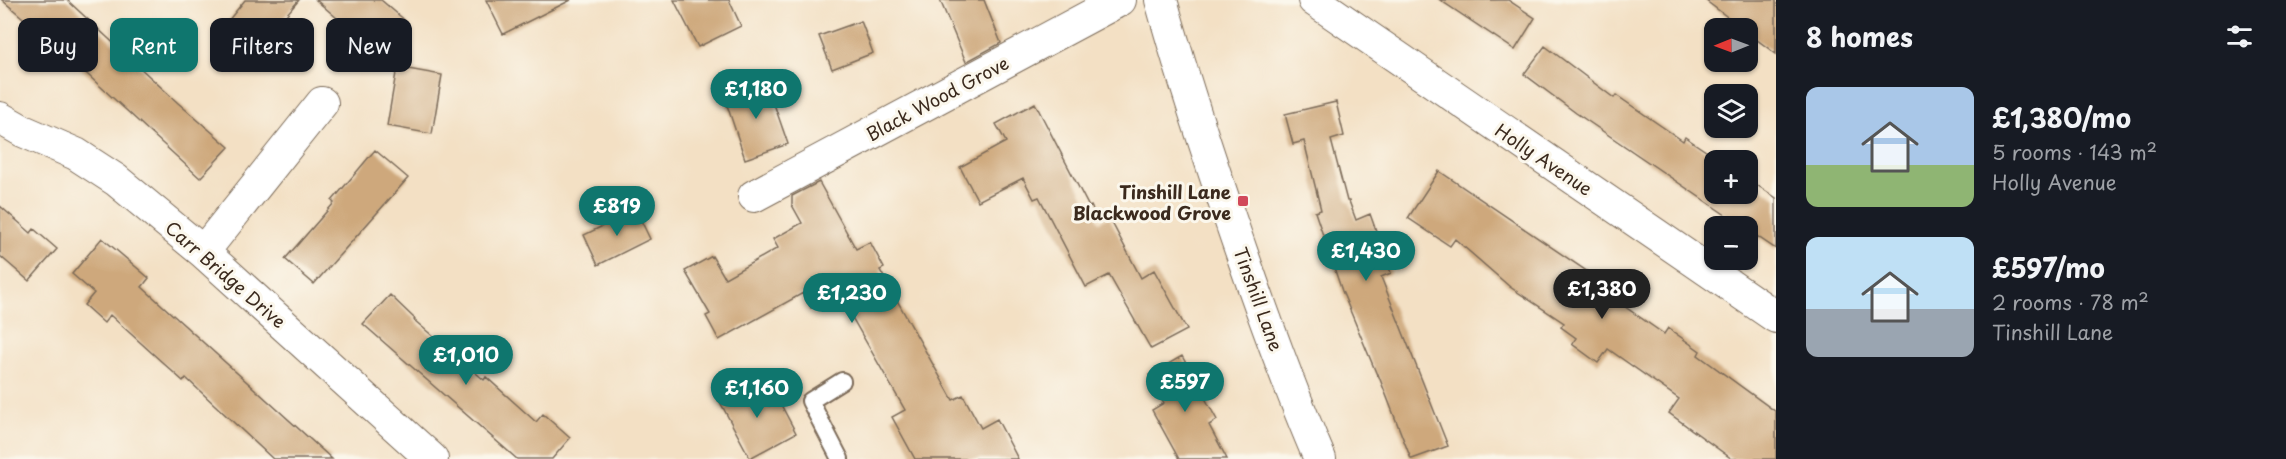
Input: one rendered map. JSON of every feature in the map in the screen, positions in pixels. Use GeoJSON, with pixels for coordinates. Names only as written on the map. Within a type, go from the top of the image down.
{"type":"FeatureCollection","features":[{"type":"Feature","properties":{"kind":"street","name":"Black Wood Grove"},"geometry":{"type":"LineString","coordinates":[[754,196],[1120,0]]}},
{"type":"Feature","properties":{"kind":"street","name":"Tinshill Lane"},"geometry":{"type":"LineString","coordinates":[[1161,0],[1178,61],[1243,257],[1320,459]]}},
{"type":"Feature","properties":{"kind":"street","name":"Holly Avenue"},"geometry":{"type":"LineString","coordinates":[[1314,0],[1776,317]]}},
{"type":"Feature","properties":{"kind":"street"},"geometry":{"type":"LineString","coordinates":[[203,252],[322,103]]}},
{"type":"Feature","properties":{"kind":"street","name":"Carr Bridge Drive"},"geometry":{"type":"LineString","coordinates":[[0,118],[23,131],[76,154],[116,180],[203,252],[432,459]]}},
{"type":"Feature","properties":{"kind":"lane"},"geometry":{"type":"LineString","coordinates":[[840,459],[810,402],[842,381]]}},
{"type":"Feature","properties":{"kind":"building"},"geometry":{"type":"Polygon","coordinates":[[[2,0],[67,0],[86,18],[23,18],[2,0]]]}},
{"type":"Feature","properties":{"kind":"building"},"geometry":{"type":"Polygon","coordinates":[[[245,0],[299,0],[284,18],[230,18],[245,0]]]}},
{"type":"Feature","properties":{"kind":"building"},"geometry":{"type":"Polygon","coordinates":[[[316,0],[381,0],[402,18],[337,18],[316,0]]]}},
{"type":"Feature","properties":{"kind":"building"},"geometry":{"type":"Polygon","coordinates":[[[486,0],[571,0],[503,34],[486,0]]]}},
{"type":"Feature","properties":{"kind":"building"},"geometry":{"type":"Polygon","coordinates":[[[674,0],[729,0],[741,26],[698,47],[674,0]]]}},
{"type":"Feature","properties":{"kind":"building"},"geometry":{"type":"Polygon","coordinates":[[[940,0],[984,0],[1001,43],[966,62],[940,0]]]}},
{"type":"Feature","properties":{"kind":"building"},"geometry":{"type":"Polygon","coordinates":[[[1440,0],[1508,0],[1535,18],[1515,50],[1440,0]]]}},
{"type":"Feature","properties":{"kind":"building"},"geometry":{"type":"Polygon","coordinates":[[[1705,0],[1776,0],[1776,54],[1758,40],[1758,18],[1729,18],[1705,0]]]}},
{"type":"Feature","properties":{"kind":"building"},"geometry":{"type":"Polygon","coordinates":[[[861,21],[873,53],[832,69],[819,36],[861,21]]]}},
{"type":"Feature","properties":{"kind":"building"},"geometry":{"type":"Polygon","coordinates":[[[98,29],[110,40],[110,72],[145,72],[229,147],[200,178],[85,72],[98,72],[98,29]]]}},
{"type":"Feature","properties":{"kind":"building"},"geometry":{"type":"Polygon","coordinates":[[[1545,46],[1614,98],[1616,95],[1683,141],[1685,137],[1704,150],[1704,200],[1576,113],[1524,74],[1545,46]]]}},
{"type":"Feature","properties":{"kind":"building"},"geometry":{"type":"Polygon","coordinates":[[[412,70],[442,75],[432,134],[387,126],[396,72],[412,72],[412,70]]]}},
{"type":"Feature","properties":{"kind":"building"},"geometry":{"type":"Polygon","coordinates":[[[766,81],[788,144],[745,159],[724,96],[766,81]]]}},
{"type":"Feature","properties":{"kind":"building"},"geometry":{"type":"Polygon","coordinates":[[[1336,102],[1344,136],[1331,140],[1347,201],[1349,201],[1356,220],[1370,214],[1391,273],[1381,277],[1448,446],[1412,459],[1342,291],[1315,212],[1321,210],[1304,141],[1293,144],[1285,114],[1336,102]]]}},
{"type":"Feature","properties":{"kind":"building"},"geometry":{"type":"Polygon","coordinates":[[[1035,103],[1099,222],[1109,217],[1141,278],[1154,270],[1187,330],[1151,349],[1109,275],[1086,287],[1039,197],[1034,199],[1023,178],[978,201],[960,167],[1006,142],[996,124],[1035,103]]]}},
{"type":"Feature","properties":{"kind":"building"},"geometry":{"type":"Polygon","coordinates":[[[375,150],[408,178],[314,284],[285,259],[334,203],[332,201],[375,150]]]}},
{"type":"Feature","properties":{"kind":"building"},"geometry":{"type":"Polygon","coordinates":[[[1439,171],[1616,291],[1611,297],[1664,334],[1668,328],[1700,351],[1698,355],[1776,412],[1776,459],[1732,459],[1669,413],[1679,399],[1608,349],[1598,363],[1572,344],[1576,338],[1561,327],[1564,323],[1510,287],[1455,239],[1450,246],[1408,218],[1439,171]]]}},
{"type":"Feature","properties":{"kind":"building"},"geometry":{"type":"Polygon","coordinates":[[[819,182],[856,249],[870,242],[884,268],[880,270],[953,400],[963,395],[981,428],[997,419],[1018,459],[915,459],[892,417],[905,410],[838,293],[811,308],[803,293],[719,340],[706,316],[710,314],[685,271],[712,256],[725,278],[778,248],[773,239],[802,223],[792,205],[792,196],[819,182]]]}},
{"type":"Feature","properties":{"kind":"building"},"geometry":{"type":"Polygon","coordinates":[[[1758,186],[1776,198],[1776,249],[1758,237],[1758,216],[1727,216],[1710,204],[1758,204],[1758,186]]]}},
{"type":"Feature","properties":{"kind":"building"},"geometry":{"type":"Polygon","coordinates":[[[0,206],[31,233],[34,229],[57,249],[29,281],[0,256],[0,206]]]}},
{"type":"Feature","properties":{"kind":"building"},"geometry":{"type":"Polygon","coordinates":[[[636,210],[650,239],[598,265],[584,235],[636,210]]]}},
{"type":"Feature","properties":{"kind":"building"},"geometry":{"type":"Polygon","coordinates":[[[102,238],[149,278],[142,287],[332,459],[273,459],[186,378],[183,381],[110,315],[104,323],[84,305],[94,293],[72,274],[102,238]]]}},
{"type":"Feature","properties":{"kind":"building"},"geometry":{"type":"Polygon","coordinates":[[[390,295],[414,320],[484,380],[486,377],[536,422],[543,414],[570,438],[552,459],[517,459],[363,324],[390,295]]]}},
{"type":"Feature","properties":{"kind":"building"},"geometry":{"type":"Polygon","coordinates":[[[1182,356],[1217,420],[1209,425],[1227,459],[1179,459],[1152,410],[1164,403],[1149,375],[1182,356]]]}},
{"type":"Feature","properties":{"kind":"building"},"geometry":{"type":"Polygon","coordinates":[[[755,381],[769,406],[779,401],[796,433],[750,458],[719,400],[755,381]]]}},
{"type":"Feature","properties":{"kind":"place","name":"Tinshill Lane Blackwood Grove"},"geometry":{"type":"Point","coordinates":[1243,201]}}]}
